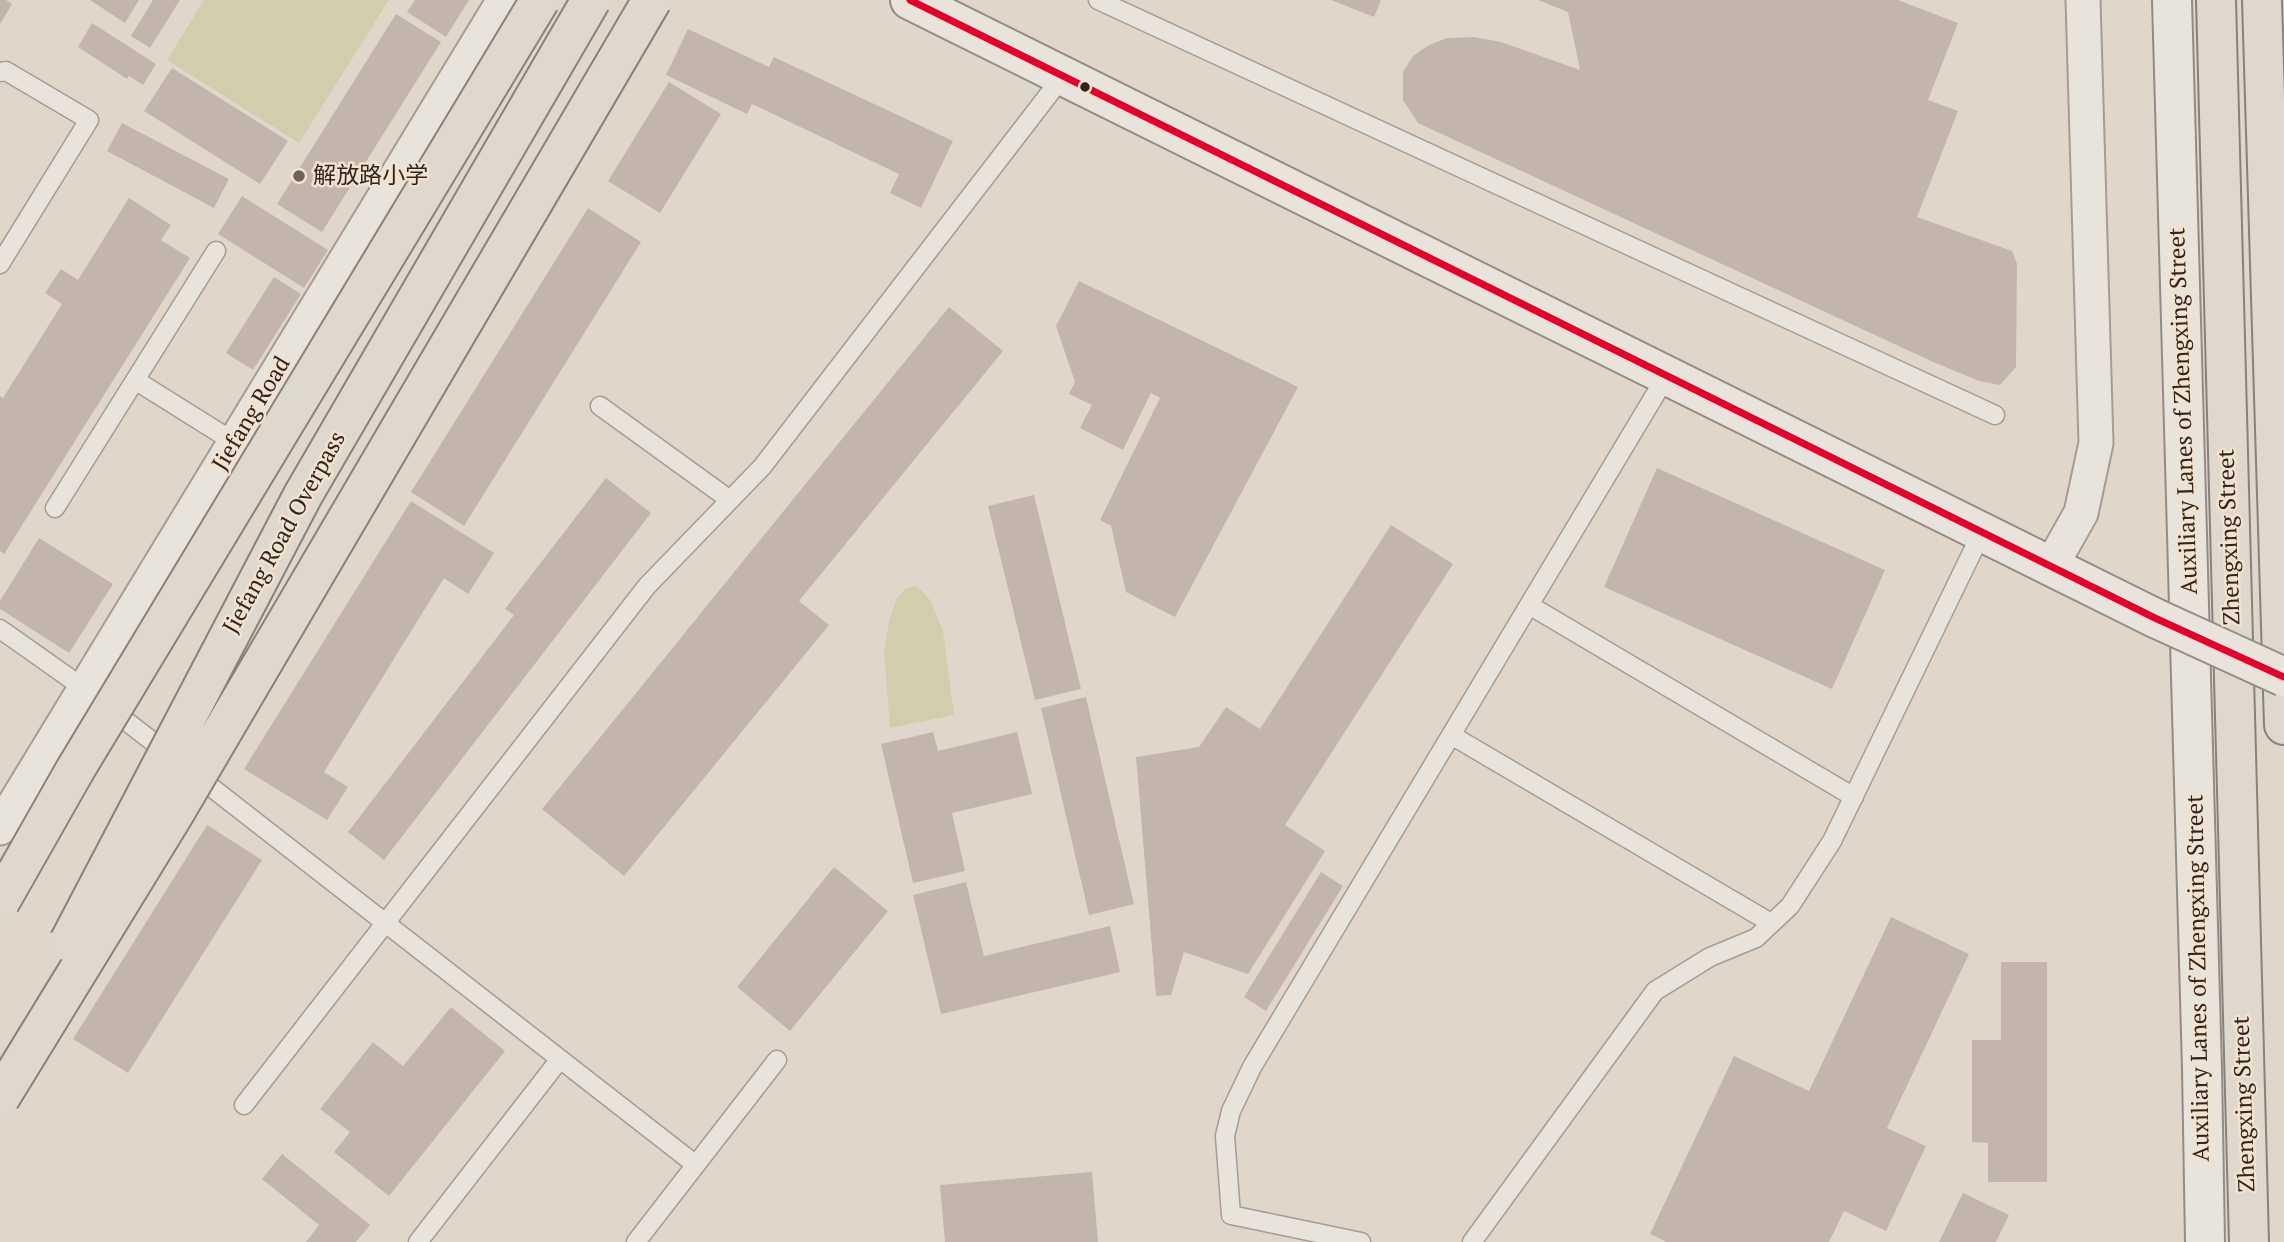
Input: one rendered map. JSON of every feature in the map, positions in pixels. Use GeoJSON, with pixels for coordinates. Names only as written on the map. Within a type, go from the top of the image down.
{"type":"FeatureCollection","features":[{"type":"Feature","properties":{"kind":"main road"},"geometry":{"type":"LineString","coordinates":[[0,902],[75,770],[540,0]]}},
{"type":"Feature","properties":{"kind":"main road","name":"Jiefang Road Overpass"},"geometry":{"type":"LineString","coordinates":[[0,1079],[98,885],[303,495],[591,0]]}},
{"type":"Feature","properties":{"kind":"main road"},"geometry":{"type":"LineString","coordinates":[[0,1098],[174,814],[652,0]]}},
{"type":"Feature","properties":{"kind":"main road","name":"Zhengxing Street"},"geometry":{"type":"LineString","coordinates":[[2216,0],[2249,1242]]}},
{"type":"Feature","properties":{"kind":"main road","name":"Zhengxing Street"},"geometry":{"type":"LineString","coordinates":[[2262,0],[2284,725]]}},
{"type":"Feature","properties":{"kind":"street","name":"Jiefang Road"},"geometry":{"type":"LineString","coordinates":[[0,828],[504,0]]}},
{"type":"Feature","properties":{"kind":"street"},"geometry":{"type":"LineString","coordinates":[[910,0],[2155,618],[2284,677]]}},
{"type":"Feature","properties":{"kind":"street"},"geometry":{"type":"LineString","coordinates":[[2050,566],[2081,513],[2096,443],[2083,0]]}},
{"type":"Feature","properties":{"kind":"street","name":"Auxiliary Lanes of Zhengxing Street"},"geometry":{"type":"LineString","coordinates":[[2172,0],[2205,1242]]}},
{"type":"Feature","properties":{"kind":"lane"},"geometry":{"type":"LineString","coordinates":[[1098,0],[1994,415]]}},
{"type":"Feature","properties":{"kind":"lane"},"geometry":{"type":"LineString","coordinates":[[0,72],[6,71],[89,120],[0,264]]}},
{"type":"Feature","properties":{"kind":"lane"},"geometry":{"type":"LineString","coordinates":[[244,1105],[647,586],[762,467],[1063,76]]}},
{"type":"Feature","properties":{"kind":"lane"},"geometry":{"type":"LineString","coordinates":[[55,508],[216,250]]}},
{"type":"Feature","properties":{"kind":"lane"},"geometry":{"type":"LineString","coordinates":[[1361,1242],[1231,1215],[1225,1136],[1231,1111],[1252,1067],[1667,375]]}},
{"type":"Feature","properties":{"kind":"lane"},"geometry":{"type":"LineString","coordinates":[[135,380],[234,442]]}},
{"type":"Feature","properties":{"kind":"lane"},"geometry":{"type":"LineString","coordinates":[[600,406],[730,500]]}},
{"type":"Feature","properties":{"kind":"lane"},"geometry":{"type":"LineString","coordinates":[[1472,1242],[1655,991],[1710,957],[1756,938],[1790,906],[1825,852],[1854,797],[1982,532]]}},
{"type":"Feature","properties":{"kind":"lane"},"geometry":{"type":"LineString","coordinates":[[1529,605],[1854,797]]}},
{"type":"Feature","properties":{"kind":"lane"},"geometry":{"type":"LineString","coordinates":[[0,629],[85,689],[696,1165]]}},
{"type":"Feature","properties":{"kind":"lane"},"geometry":{"type":"LineString","coordinates":[[1451,735],[1771,923]]}},
{"type":"Feature","properties":{"kind":"lane"},"geometry":{"type":"LineString","coordinates":[[418,1242],[560,1059]]}},
{"type":"Feature","properties":{"kind":"lane"},"geometry":{"type":"LineString","coordinates":[[636,1242],[777,1060]]}},
{"type":"Feature","properties":{"kind":"shaded area"},"geometry":{"type":"Polygon","coordinates":[[[204,0],[389,0],[299,143],[167,60],[204,0]]]}},
{"type":"Feature","properties":{"kind":"shaded area"},"geometry":{"type":"Polygon","coordinates":[[[917,586],[930,600],[943,631],[954,715],[890,728],[884,653],[889,620],[897,598],[906,588],[917,586]]]}},
{"type":"Feature","properties":{"kind":"building"},"geometry":{"type":"Polygon","coordinates":[[[0,0],[12,4],[0,24],[0,0]]]}},
{"type":"Feature","properties":{"kind":"building"},"geometry":{"type":"Polygon","coordinates":[[[90,0],[139,0],[125,23],[90,0]]]}},
{"type":"Feature","properties":{"kind":"building"},"geometry":{"type":"Polygon","coordinates":[[[153,0],[180,0],[150,48],[131,36],[153,0]]]}},
{"type":"Feature","properties":{"kind":"building"},"geometry":{"type":"Polygon","coordinates":[[[415,0],[469,0],[446,37],[407,12],[415,0]]]}},
{"type":"Feature","properties":{"kind":"building"},"geometry":{"type":"Polygon","coordinates":[[[1331,0],[1381,0],[1374,17],[1331,0]]]}},
{"type":"Feature","properties":{"kind":"building"},"geometry":{"type":"Polygon","coordinates":[[[1538,0],[1898,0],[1958,23],[1928,100],[1958,111],[1917,217],[2012,251],[2017,264],[2016,367],[2000,385],[1979,381],[1418,123],[1403,100],[1403,72],[1413,56],[1429,45],[1447,38],[1474,37],[1501,42],[1580,70],[1568,12],[1538,0]]]}},
{"type":"Feature","properties":{"kind":"building"},"geometry":{"type":"Polygon","coordinates":[[[396,14],[441,42],[322,232],[277,204],[396,14]]]}},
{"type":"Feature","properties":{"kind":"building"},"geometry":{"type":"Polygon","coordinates":[[[92,23],[156,64],[143,85],[129,76],[127,79],[78,47],[92,23]]]}},
{"type":"Feature","properties":{"kind":"building"},"geometry":{"type":"Polygon","coordinates":[[[688,29],[769,67],[774,57],[953,141],[921,208],[890,193],[899,174],[752,104],[747,114],[666,75],[688,29]]]}},
{"type":"Feature","properties":{"kind":"building"},"geometry":{"type":"Polygon","coordinates":[[[172,68],[288,141],[260,184],[144,111],[172,68]]]}},
{"type":"Feature","properties":{"kind":"building"},"geometry":{"type":"Polygon","coordinates":[[[669,82],[721,114],[660,213],[608,181],[669,82]]]}},
{"type":"Feature","properties":{"kind":"building"},"geometry":{"type":"Polygon","coordinates":[[[122,123],[229,179],[214,208],[107,151],[122,123]]]}},
{"type":"Feature","properties":{"kind":"building"},"geometry":{"type":"Polygon","coordinates":[[[242,196],[328,250],[304,288],[218,234],[242,196]]]}},
{"type":"Feature","properties":{"kind":"building"},"geometry":{"type":"Polygon","coordinates":[[[129,198],[171,225],[161,240],[190,258],[4,554],[0,551],[0,396],[3,398],[62,304],[45,293],[61,269],[78,280],[129,198]]]}},
{"type":"Feature","properties":{"kind":"building"},"geometry":{"type":"Polygon","coordinates":[[[588,208],[641,242],[464,526],[411,492],[588,208]]]}},
{"type":"Feature","properties":{"kind":"building"},"geometry":{"type":"Polygon","coordinates":[[[274,277],[301,294],[253,370],[226,353],[274,277]]]}},
{"type":"Feature","properties":{"kind":"building"},"geometry":{"type":"Polygon","coordinates":[[[1079,281],[1298,387],[1175,617],[1126,592],[1111,526],[1100,520],[1160,398],[1151,393],[1123,450],[1080,428],[1092,405],[1069,394],[1075,382],[1056,326],[1079,281]]]}},
{"type":"Feature","properties":{"kind":"building"},"geometry":{"type":"Polygon","coordinates":[[[949,307],[1003,351],[799,601],[829,625],[624,876],[542,809],[949,307]]]}},
{"type":"Feature","properties":{"kind":"building"},"geometry":{"type":"Polygon","coordinates":[[[1657,468],[1885,570],[1832,689],[1604,587],[1657,468]]]}},
{"type":"Feature","properties":{"kind":"building"},"geometry":{"type":"Polygon","coordinates":[[[606,478],[651,513],[384,860],[348,832],[514,615],[505,609],[606,478]]]}},
{"type":"Feature","properties":{"kind":"building"},"geometry":{"type":"Polygon","coordinates":[[[1034,495],[1081,689],[1035,700],[988,506],[1034,495]]]}},
{"type":"Feature","properties":{"kind":"building"},"geometry":{"type":"Polygon","coordinates":[[[411,501],[494,553],[468,594],[444,578],[324,772],[348,787],[327,820],[244,769],[411,501]]]}},
{"type":"Feature","properties":{"kind":"building"},"geometry":{"type":"Polygon","coordinates":[[[1391,525],[1453,564],[1285,825],[1325,851],[1248,974],[1184,952],[1171,995],[1156,996],[1136,757],[1199,747],[1226,707],[1260,729],[1391,525]]]}},
{"type":"Feature","properties":{"kind":"building"},"geometry":{"type":"Polygon","coordinates":[[[39,538],[113,584],[69,653],[0,609],[0,601],[39,538]]]}},
{"type":"Feature","properties":{"kind":"building"},"geometry":{"type":"Polygon","coordinates":[[[1086,697],[1134,904],[1089,915],[1041,708],[1086,697]]]}},
{"type":"Feature","properties":{"kind":"building"},"geometry":{"type":"Polygon","coordinates":[[[933,732],[938,751],[1017,732],[1032,794],[952,813],[965,871],[913,883],[881,744],[933,732]]]}},
{"type":"Feature","properties":{"kind":"building"},"geometry":{"type":"Polygon","coordinates":[[[207,825],[262,860],[128,1073],[73,1039],[207,825]]]}},
{"type":"Feature","properties":{"kind":"building"},"geometry":{"type":"Polygon","coordinates":[[[834,867],[888,911],[790,1031],[737,987],[834,867]]]}},
{"type":"Feature","properties":{"kind":"building"},"geometry":{"type":"Polygon","coordinates":[[[1321,872],[1343,886],[1266,1011],[1244,997],[1321,872]]]}},
{"type":"Feature","properties":{"kind":"building"},"geometry":{"type":"Polygon","coordinates":[[[966,882],[984,956],[1110,926],[1120,972],[941,1014],[913,895],[966,882]]]}},
{"type":"Feature","properties":{"kind":"building"},"geometry":{"type":"Polygon","coordinates":[[[1891,917],[1969,954],[1887,1128],[1926,1146],[1886,1231],[1844,1211],[1829,1242],[1667,1242],[1650,1234],[1734,1056],[1809,1091],[1891,917]]]}},
{"type":"Feature","properties":{"kind":"building"},"geometry":{"type":"Polygon","coordinates":[[[2001,962],[2047,962],[2047,1182],[1988,1182],[1988,1143],[1972,1142],[1972,1040],[2001,1040],[2001,962]]]}},
{"type":"Feature","properties":{"kind":"building"},"geometry":{"type":"Polygon","coordinates":[[[451,1007],[505,1051],[389,1196],[334,1152],[350,1132],[320,1109],[373,1042],[403,1066],[451,1007]]]}},
{"type":"Feature","properties":{"kind":"building"},"geometry":{"type":"Polygon","coordinates":[[[282,1154],[370,1225],[356,1242],[306,1242],[319,1225],[262,1179],[282,1154]]]}},
{"type":"Feature","properties":{"kind":"building"},"geometry":{"type":"Polygon","coordinates":[[[1092,1172],[1098,1242],[945,1242],[940,1185],[1092,1172]]]}},
{"type":"Feature","properties":{"kind":"building"},"geometry":{"type":"Polygon","coordinates":[[[1963,1193],[2009,1215],[1996,1242],[1939,1242],[1963,1193]]]}},
{"type":"Feature","properties":{"kind":"transit line"},"geometry":{"type":"LineString","coordinates":[[910,0],[2155,618],[2284,677]]}},
{"type":"Feature","properties":{"kind":"place","name":"解放路小学"},"geometry":{"type":"Point","coordinates":[299,176]}}]}
